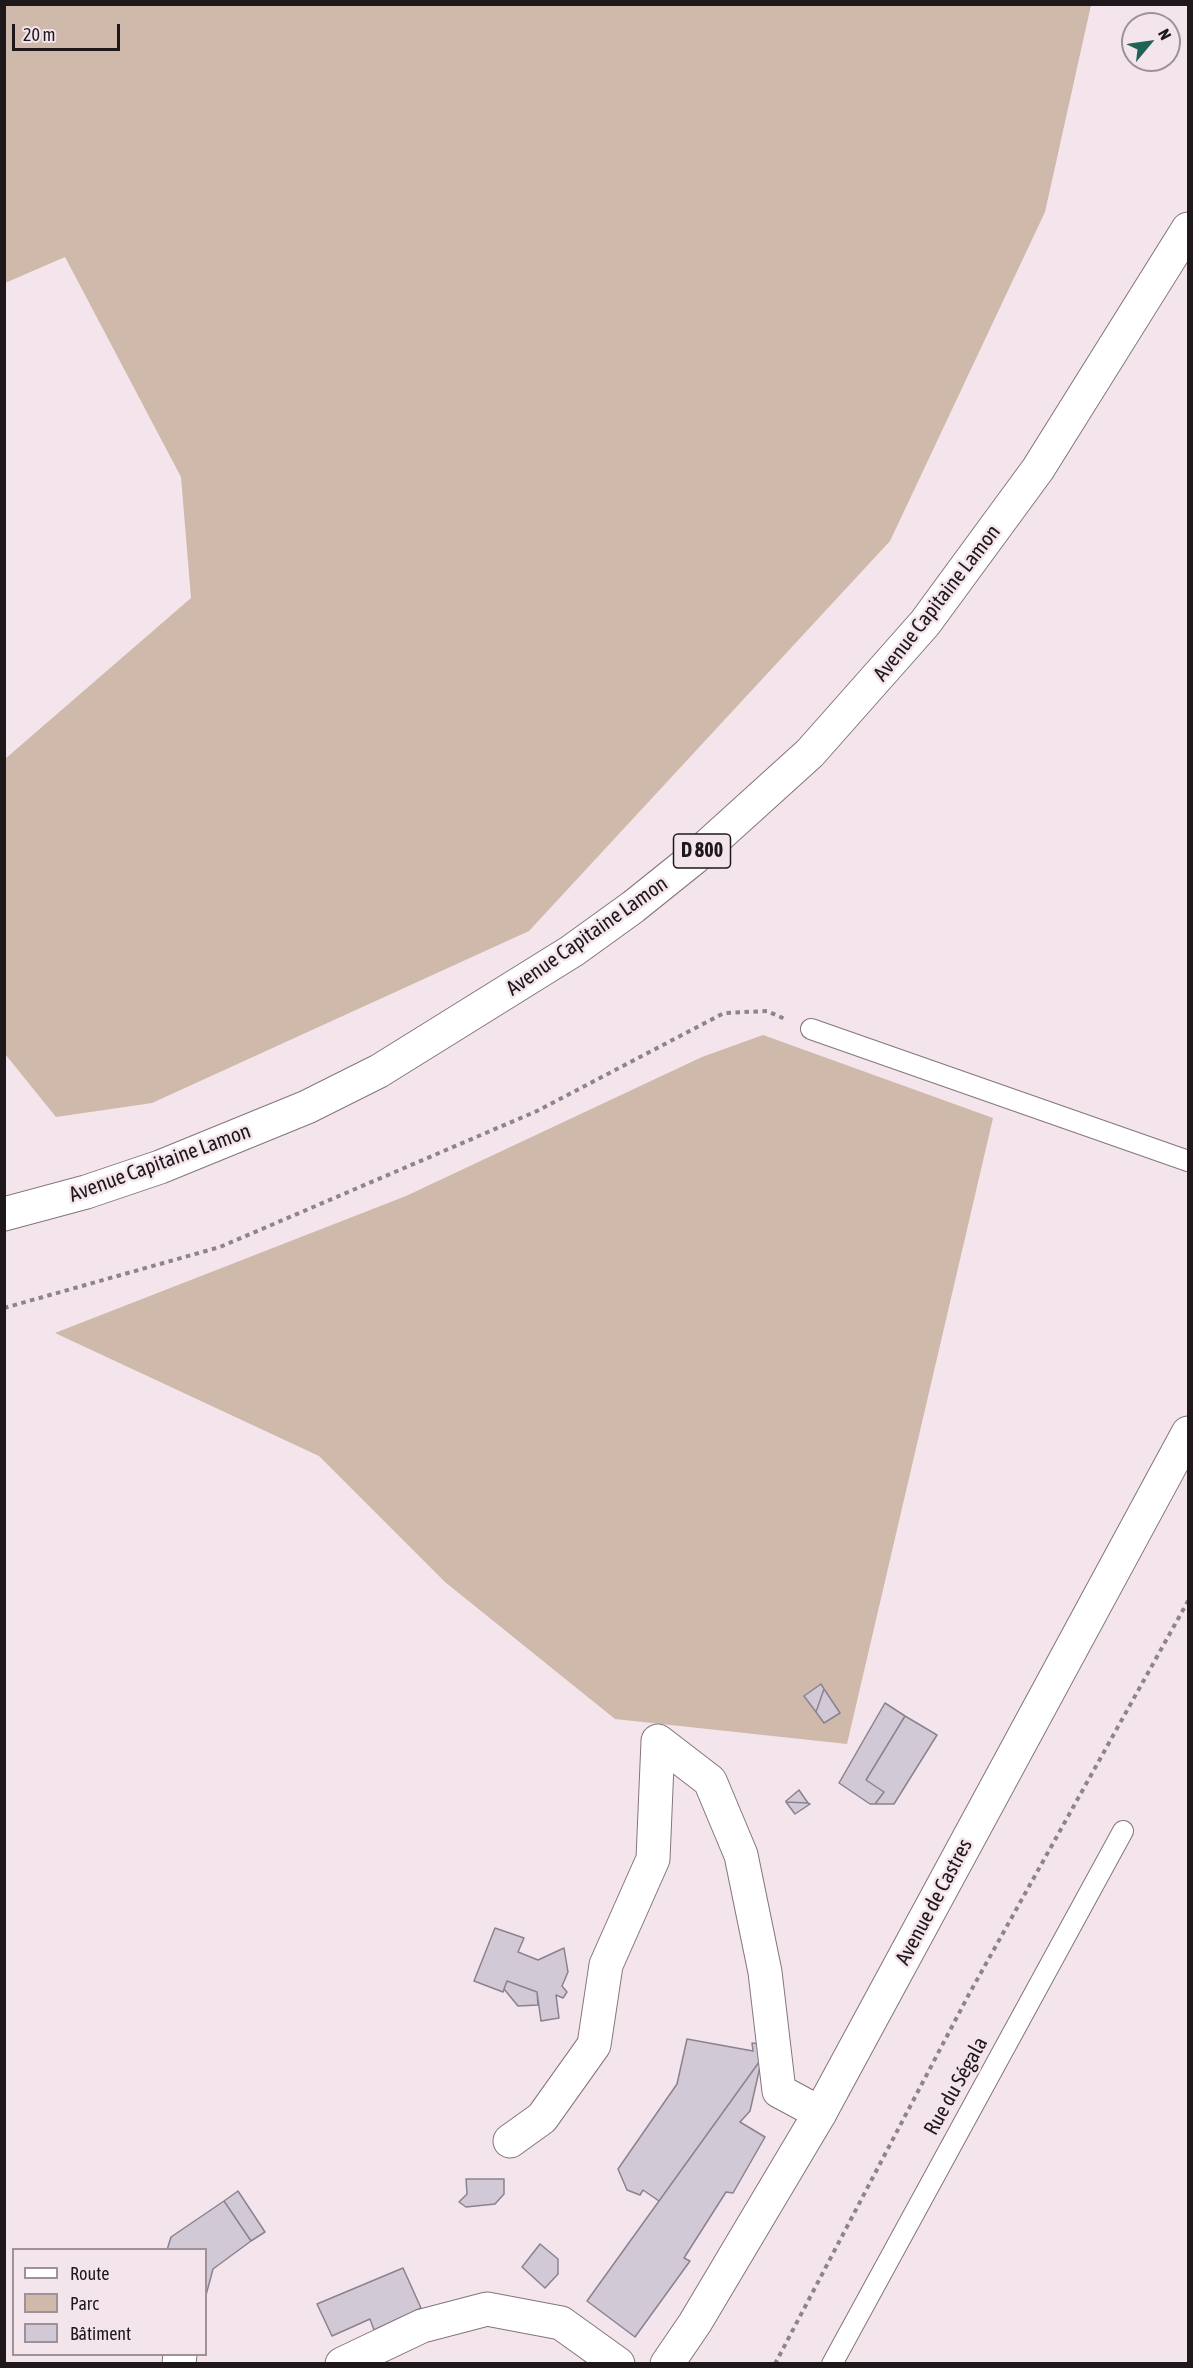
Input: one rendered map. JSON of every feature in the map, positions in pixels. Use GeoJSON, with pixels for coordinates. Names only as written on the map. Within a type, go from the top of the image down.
{"type":"FeatureCollection","features":[{"type":"Feature","properties":{"kind":"main road","name":"Avenue Capitaine Lamon"},"geometry":{"type":"LineString","coordinates":[[4,1214],[86,1192],[160,1167],[307,1107],[379,1071],[572,951],[633,907],[694,858],[810,753],[926,623],[1038,469],[1188,229]]}},
{"type":"Feature","properties":{"kind":"main road","name":"Avenue de Castres"},"geometry":{"type":"LineString","coordinates":[[667,2364],[695,2323],[820,2113],[1188,1433]]}},
{"type":"Feature","properties":{"kind":"main road"},"geometry":{"type":"LineString","coordinates":[[510,2141],[542,2118],[594,2045],[606,1965],[652,1858],[658,1741],[710,1781],[741,1855],[765,1972],[779,2091],[820,2113]]}},
{"type":"Feature","properties":{"kind":"main road"},"geometry":{"type":"LineString","coordinates":[[342,2364],[422,2326],[487,2309],[561,2323],[618,2364]]}},
{"type":"Feature","properties":{"kind":"lane"},"geometry":{"type":"LineString","coordinates":[[811,1029],[1188,1161]]}},
{"type":"Feature","properties":{"kind":"lane","name":"Rue du Ségala"},"geometry":{"type":"LineString","coordinates":[[832,2364],[1123,1831]]}},
{"type":"Feature","properties":{"kind":"path"},"geometry":{"type":"LineString","coordinates":[[4,1308],[220,1247],[537,1111],[724,1013],[767,1011],[811,1029]]}},
{"type":"Feature","properties":{"kind":"path"},"geometry":{"type":"LineString","coordinates":[[775,2364],[968,1996],[1188,1601]]}},
{"type":"Feature","properties":{"kind":"green space"},"geometry":{"type":"Polygon","coordinates":[[[5,4],[1091,5],[1045,212],[890,541],[529,931],[152,1103],[56,1117],[5,1054],[5,759],[191,598],[181,477],[65,257],[5,283],[5,4]]]}},
{"type":"Feature","properties":{"kind":"green space"},"geometry":{"type":"Polygon","coordinates":[[[763,1035],[993,1118],[847,1744],[615,1719],[445,1582],[319,1456],[55,1333],[406,1196],[702,1057],[763,1035]]]}},
{"type":"Feature","properties":{"kind":"building"},"geometry":{"type":"Polygon","coordinates":[[[821,1684],[824,1689],[816,1712],[804,1696],[821,1684]]]}},
{"type":"Feature","properties":{"kind":"building"},"geometry":{"type":"Polygon","coordinates":[[[824,1689],[840,1713],[824,1723],[816,1712],[824,1689]]]}},
{"type":"Feature","properties":{"kind":"building"},"geometry":{"type":"Polygon","coordinates":[[[885,1703],[905,1716],[866,1780],[884,1792],[875,1804],[870,1804],[839,1783],[885,1703]]]}},
{"type":"Feature","properties":{"kind":"building"},"geometry":{"type":"Polygon","coordinates":[[[905,1716],[937,1735],[894,1804],[875,1804],[884,1792],[866,1780],[905,1716]]]}},
{"type":"Feature","properties":{"kind":"building"},"geometry":{"type":"Polygon","coordinates":[[[799,1790],[808,1803],[786,1802],[786,1801],[799,1790]]]}},
{"type":"Feature","properties":{"kind":"building"},"geometry":{"type":"Polygon","coordinates":[[[786,1802],[808,1803],[810,1804],[795,1814],[786,1802]]]}},
{"type":"Feature","properties":{"kind":"building"},"geometry":{"type":"Polygon","coordinates":[[[495,1928],[524,1938],[518,1952],[538,1960],[564,1948],[568,1972],[562,1986],[567,1992],[563,1998],[556,1995],[559,2018],[541,2021],[537,1992],[507,1981],[503,1992],[474,1981],[495,1928]]]}},
{"type":"Feature","properties":{"kind":"building"},"geometry":{"type":"Polygon","coordinates":[[[507,1981],[537,1992],[538,2005],[518,2006],[504,1989],[507,1981]]]}},
{"type":"Feature","properties":{"kind":"building"},"geometry":{"type":"Polygon","coordinates":[[[687,2039],[753,2051],[752,2043],[760,2044],[762,2058],[659,2201],[643,2190],[640,2195],[627,2190],[618,2169],[677,2084],[687,2039]]]}},
{"type":"Feature","properties":{"kind":"building"},"geometry":{"type":"Polygon","coordinates":[[[762,2058],[750,2111],[740,2122],[765,2137],[733,2193],[726,2192],[684,2258],[690,2261],[635,2337],[587,2301],[762,2058]]]}},
{"type":"Feature","properties":{"kind":"building"},"geometry":{"type":"Polygon","coordinates":[[[466,2179],[504,2179],[504,2194],[495,2204],[466,2207],[459,2202],[467,2194],[466,2179]]]}},
{"type":"Feature","properties":{"kind":"building"},"geometry":{"type":"Polygon","coordinates":[[[238,2191],[265,2232],[251,2241],[224,2201],[238,2191]]]}},
{"type":"Feature","properties":{"kind":"building"},"geometry":{"type":"Polygon","coordinates":[[[224,2201],[251,2241],[213,2269],[207,2291],[207,2248],[168,2248],[171,2237],[224,2201]]]}},
{"type":"Feature","properties":{"kind":"building"},"geometry":{"type":"Polygon","coordinates":[[[540,2244],[558,2259],[558,2274],[545,2288],[522,2267],[540,2244]]]}},
{"type":"Feature","properties":{"kind":"building"},"geometry":{"type":"Polygon","coordinates":[[[403,2268],[421,2308],[374,2330],[370,2319],[332,2336],[317,2304],[403,2268]]]}}]}
